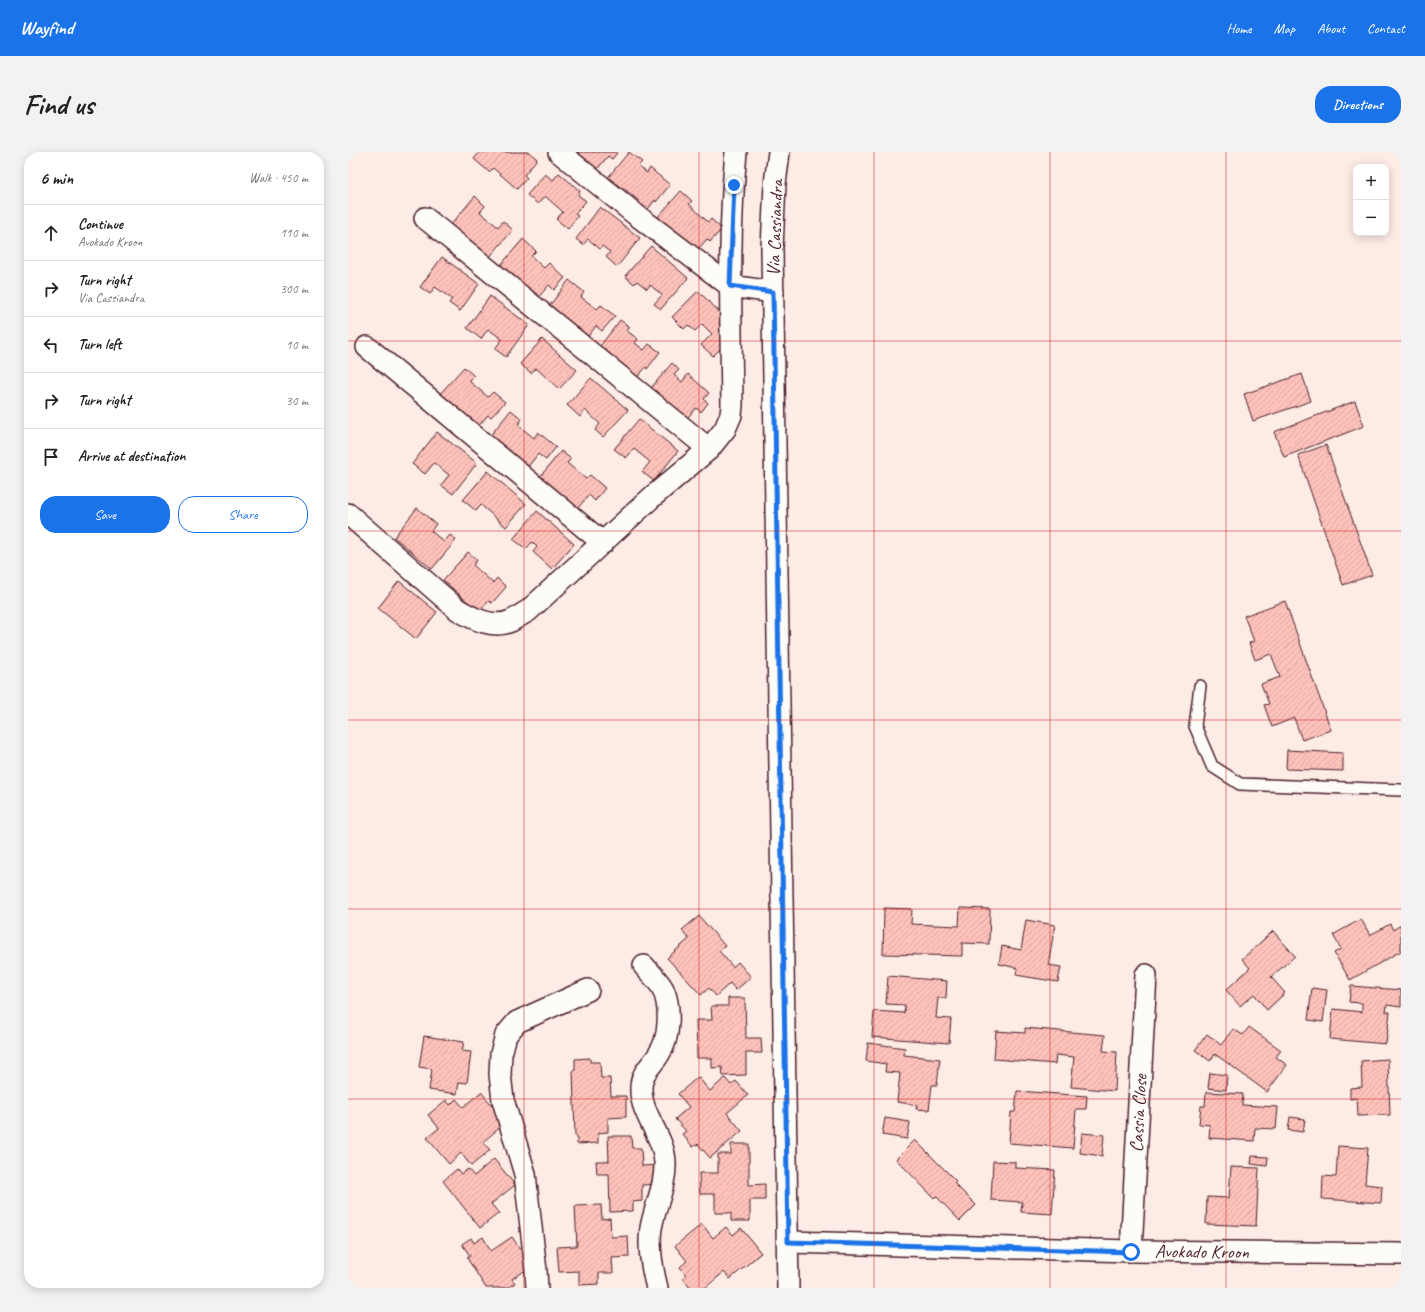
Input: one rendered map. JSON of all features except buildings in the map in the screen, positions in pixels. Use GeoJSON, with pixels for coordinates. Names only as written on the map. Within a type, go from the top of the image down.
{"type":"FeatureCollection","features":[{"type":"Feature","properties":{"kind":"street"},"geometry":{"type":"LineString","coordinates":[[559,152],[635,214],[730,286],[773,292]]}},
{"type":"Feature","properties":{"kind":"street"},"geometry":{"type":"LineString","coordinates":[[348,514],[458,609],[471,618],[482,622],[498,624],[511,621],[528,611],[651,498],[709,449],[725,430],[732,410],[730,286],[736,152]]}},
{"type":"Feature","properties":{"kind":"street","name":"Via Cassiandra"},"geometry":{"type":"LineString","coordinates":[[779,152],[775,184],[772,248],[788,1288]]}},
{"type":"Feature","properties":{"kind":"street"},"geometry":{"type":"LineString","coordinates":[[425,218],[709,449]]}},
{"type":"Feature","properties":{"kind":"street"},"geometry":{"type":"LineString","coordinates":[[367,347],[603,543]]}},
{"type":"Feature","properties":{"kind":"street"},"geometry":{"type":"LineString","coordinates":[[644,966],[662,989],[667,1005],[668,1029],[666,1043],[643,1074],[641,1087],[642,1102],[661,1146],[665,1162],[664,1180],[651,1228],[650,1247],[652,1267],[657,1288]]}},
{"type":"Feature","properties":{"kind":"street","name":"Cassia Close"},"geometry":{"type":"LineString","coordinates":[[1131,1252],[1146,975]]}},
{"type":"Feature","properties":{"kind":"street"},"geometry":{"type":"LineString","coordinates":[[537,1288],[525,1174],[503,1100],[500,1074],[500,1054],[506,1035],[517,1022],[588,990]]}},
{"type":"Feature","properties":{"kind":"street","name":"Avokado Kroon"},"geometry":{"type":"LineString","coordinates":[[788,1242],[1131,1252],[1401,1254]]}},
{"type":"Feature","properties":{"kind":"lane"},"geometry":{"type":"LineString","coordinates":[[1200,686],[1195,726],[1212,766],[1240,784],[1401,790]]}},
{"type":"Feature","properties":{"kind":"route"},"geometry":{"type":"LineString","coordinates":[[734,185],[730,286],[773,292],[788,1242],[1131,1252]]}}]}
